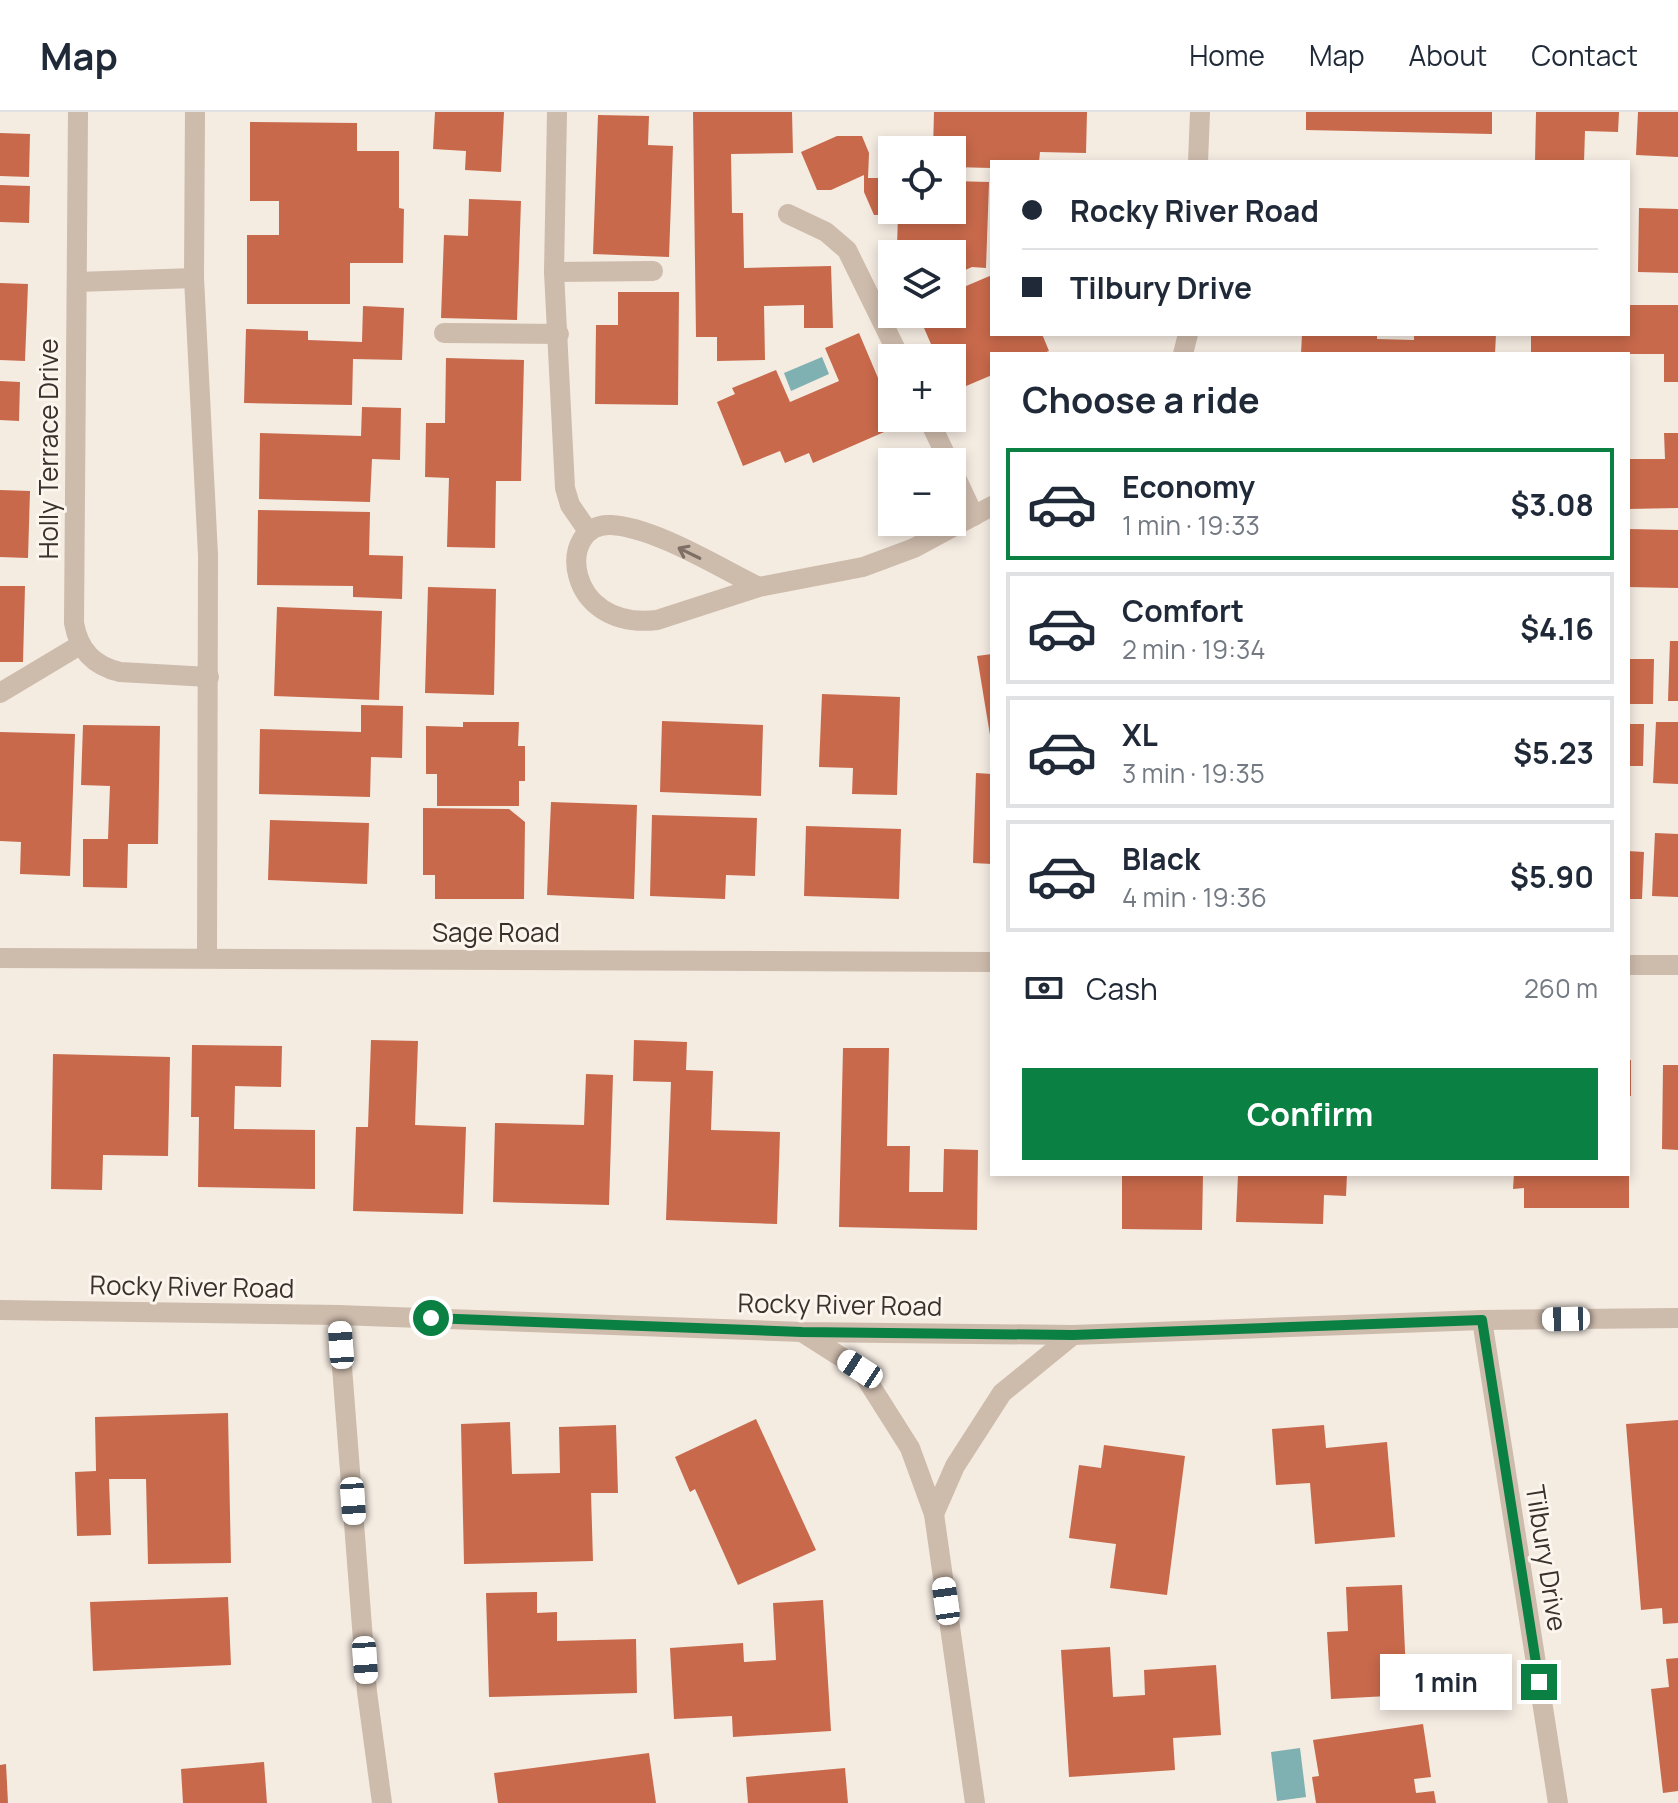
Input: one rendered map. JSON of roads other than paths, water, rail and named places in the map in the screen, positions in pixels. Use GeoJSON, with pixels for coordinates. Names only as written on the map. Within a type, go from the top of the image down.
{"type":"FeatureCollection","features":[{"type":"Feature","properties":{"kind":"street","name":"Holly Terrace Drive"},"geometry":{"type":"LineString","coordinates":[[78,112],[74,623],[80,645]]}},
{"type":"Feature","properties":{"kind":"street"},"geometry":{"type":"LineString","coordinates":[[195,112],[194,278],[208,555],[207,958]]}},
{"type":"Feature","properties":{"kind":"street"},"geometry":{"type":"LineString","coordinates":[[557,112],[554,272],[565,488],[570,505],[588,531]]}},
{"type":"Feature","properties":{"kind":"street"},"geometry":{"type":"LineString","coordinates":[[1198,160],[1200,112]]}},
{"type":"Feature","properties":{"kind":"street"},"geometry":{"type":"LineString","coordinates":[[788,214],[826,232],[847,250],[893,344]]}},
{"type":"Feature","properties":{"kind":"street"},"geometry":{"type":"LineString","coordinates":[[554,272],[653,271]]}},
{"type":"Feature","properties":{"kind":"street"},"geometry":{"type":"LineString","coordinates":[[77,282],[194,278]]}},
{"type":"Feature","properties":{"kind":"street"},"geometry":{"type":"LineString","coordinates":[[444,333],[559,334]]}},
{"type":"Feature","properties":{"kind":"street"},"geometry":{"type":"LineString","coordinates":[[759,587],[641,532],[608,524],[588,531],[580,541],[577,556],[582,590],[592,603],[624,621],[657,620],[759,587],[863,567],[914,548],[983,511],[966,488]]}},
{"type":"Feature","properties":{"kind":"street"},"geometry":{"type":"LineString","coordinates":[[0,693],[80,645],[95,663],[107,669],[209,677]]}},
{"type":"Feature","properties":{"kind":"street","name":"Sage Road"},"geometry":{"type":"LineString","coordinates":[[0,958],[990,962]]}},
{"type":"Feature","properties":{"kind":"street"},"geometry":{"type":"LineString","coordinates":[[1630,965],[1678,965]]}},
{"type":"Feature","properties":{"kind":"street","name":"Rocky River Road"},"geometry":{"type":"LineString","coordinates":[[0,1310],[338,1315],[802,1332],[1073,1335],[1482,1320],[1678,1318]]}},
{"type":"Feature","properties":{"kind":"street"},"geometry":{"type":"LineString","coordinates":[[338,1315],[367,1692],[382,1803]]}},
{"type":"Feature","properties":{"kind":"street","name":"Tilbury Drive"},"geometry":{"type":"LineString","coordinates":[[1482,1320],[1558,1803]]}},
{"type":"Feature","properties":{"kind":"street"},"geometry":{"type":"LineString","coordinates":[[802,1332],[860,1369],[910,1448],[934,1514],[975,1803]]}},
{"type":"Feature","properties":{"kind":"street"},"geometry":{"type":"LineString","coordinates":[[934,1514],[955,1466],[1002,1393],[1073,1335]]}},
{"type":"Feature","properties":{"kind":"water"},"geometry":{"type":"Polygon","coordinates":[[[822,357],[829,374],[791,391],[784,373],[822,357]]]}},
{"type":"Feature","properties":{"kind":"water"},"geometry":{"type":"Polygon","coordinates":[[[1300,1748],[1306,1797],[1277,1801],[1271,1752],[1300,1748]]]}}]}
